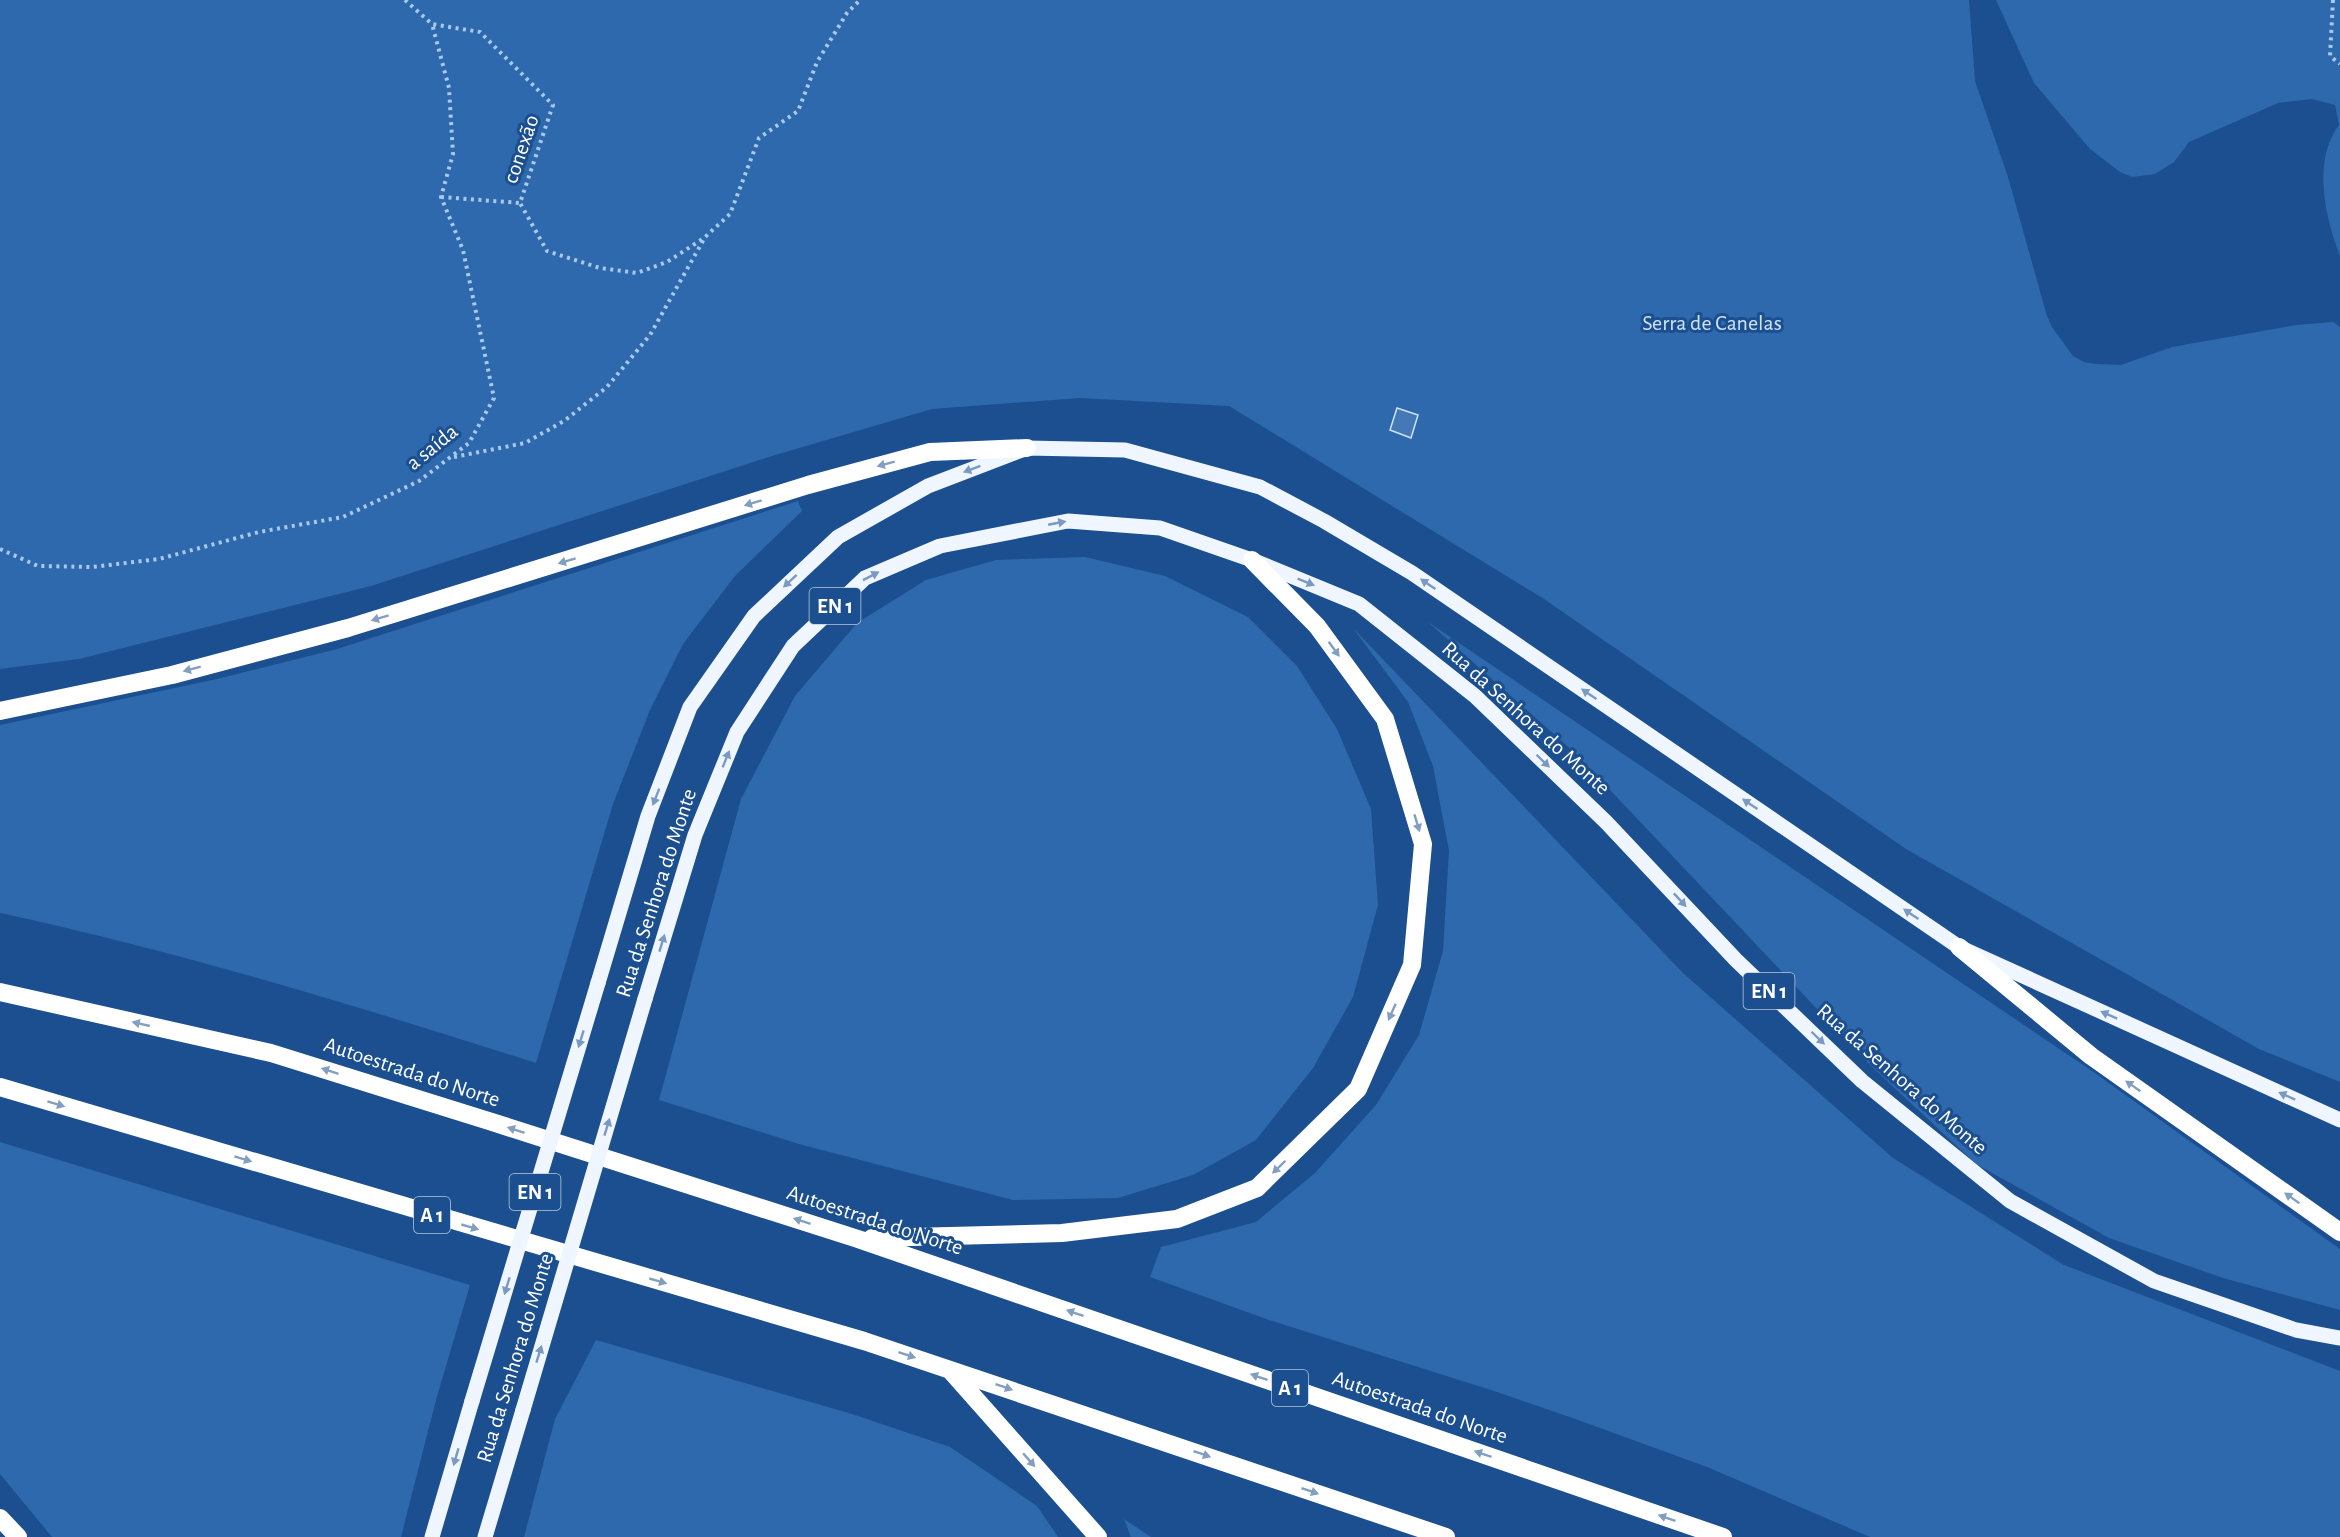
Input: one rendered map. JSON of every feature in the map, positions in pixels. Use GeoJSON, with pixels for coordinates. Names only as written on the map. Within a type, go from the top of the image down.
{"type":"FeatureCollection","features":[{"type":"Feature","properties":{"kind":"highway"},"geometry":{"type":"LineString","coordinates":[[0,711],[172,675],[348,628],[808,485],[930,452],[1027,448]]}},
{"type":"Feature","properties":{"kind":"highway"},"geometry":{"type":"LineString","coordinates":[[858,1239],[1062,1233],[1178,1219],[1257,1188],[1358,1089],[1412,965],[1423,844],[1385,719],[1317,626],[1252,560]]}},
{"type":"Feature","properties":{"kind":"highway"},"geometry":{"type":"LineString","coordinates":[[1959,947],[2091,1056],[2340,1232]]}},
{"type":"Feature","properties":{"kind":"highway","name":"Autoestrada do Norte"},"geometry":{"type":"LineString","coordinates":[[0,992],[271,1053],[858,1239],[1722,1537]]}},
{"type":"Feature","properties":{"kind":"highway","name":"A 1"},"geometry":{"type":"LineString","coordinates":[[0,1087],[853,1338],[949,1368],[1446,1537]]}},
{"type":"Feature","properties":{"kind":"highway"},"geometry":{"type":"LineString","coordinates":[[949,1368],[1098,1537]]}},
{"type":"Feature","properties":{"kind":"highway"},"geometry":{"type":"LineString","coordinates":[[0,1518],[18,1537]]}},
{"type":"Feature","properties":{"kind":"main road","name":"Rua da Senhora do Monte"},"geometry":{"type":"LineString","coordinates":[[432,1537],[648,816],[690,707],[754,616],[838,537],[928,486],[1027,448],[1125,450],[1260,488],[1324,520],[1412,573],[1959,947],[2340,1120]]}},
{"type":"Feature","properties":{"kind":"main road","name":"Rua da Senhora do Monte"},"geometry":{"type":"LineString","coordinates":[[486,1537],[695,835],[737,732],[793,646],[865,578],[940,546],[1068,520],[1160,528],[1252,560],[1359,604],[1475,696],[1606,822],[1736,960],[1862,1081],[2010,1201],[2154,1281],[2296,1330],[2340,1338]]}},
{"type":"Feature","properties":{"kind":"path"},"geometry":{"type":"LineString","coordinates":[[405,0],[432,24],[449,87],[453,154],[441,197],[520,203]]}},
{"type":"Feature","properties":{"kind":"path"},"geometry":{"type":"LineString","coordinates":[[450,457],[525,443],[564,421],[607,387],[650,335],[704,238],[730,214],[759,138],[798,111],[817,62],[847,13],[860,0]]}},
{"type":"Feature","properties":{"kind":"path"},"geometry":{"type":"LineString","coordinates":[[2334,0],[2330,56],[2340,64]]}},
{"type":"Feature","properties":{"kind":"path","name":"conexão"},"geometry":{"type":"LineString","coordinates":[[432,24],[480,32],[553,105],[520,203],[548,250],[600,268],[638,273],[667,262],[704,238]]}},
{"type":"Feature","properties":{"kind":"path","name":"a saída"},"geometry":{"type":"LineString","coordinates":[[0,549],[38,566],[92,567],[159,559],[259,532],[343,517],[419,481],[469,443],[495,398],[463,250],[441,197]]}},
{"type":"Feature","properties":{"kind":"green space","name":"Serra de Canelas"},"geometry":{"type":"Polygon","coordinates":[[[0,0],[1969,0],[1975,81],[2008,177],[2047,316],[2052,327],[2073,356],[2084,362],[2121,365],[2172,347],[2296,325],[2333,322],[2340,327],[2340,1082],[2259,1049],[1906,849],[1544,599],[1229,406],[1080,398],[932,409],[772,456],[371,586],[79,659],[0,669],[0,0]]]}},
{"type":"Feature","properties":{"kind":"green space"},"geometry":{"type":"Polygon","coordinates":[[[1996,0],[2340,0],[2340,256],[2326,207],[2323,172],[2331,139],[2339,125],[2335,105],[2312,99],[2278,103],[2189,142],[2174,162],[2155,174],[2132,177],[2120,172],[2090,149],[2034,83],[1996,0]]]}},
{"type":"Feature","properties":{"kind":"green space"},"geometry":{"type":"Polygon","coordinates":[[[798,501],[802,511],[735,576],[683,644],[650,710],[613,804],[536,1063],[337,1001],[203,963],[0,913],[0,725],[217,679],[337,649],[798,501]]]}},
{"type":"Feature","properties":{"kind":"green space"},"geometry":{"type":"Polygon","coordinates":[[[1085,557],[1165,576],[1248,617],[1297,666],[1337,729],[1371,809],[1378,905],[1353,997],[1313,1068],[1256,1140],[1193,1175],[1118,1198],[1013,1200],[799,1144],[659,1100],[741,799],[795,696],[857,623],[926,580],[996,560],[1085,557]]]}},
{"type":"Feature","properties":{"kind":"green space"},"geometry":{"type":"Polygon","coordinates":[[[1428,622],[2092,1071],[2340,1249],[2340,1310],[2223,1278],[2109,1238],[1976,1164],[1870,1065],[1576,754],[1428,622]]]}},
{"type":"Feature","properties":{"kind":"green space"},"geometry":{"type":"Polygon","coordinates":[[[1353,628],[1683,973],[1893,1158],[2064,1265],[2340,1371],[2340,1537],[1870,1537],[1707,1467],[1581,1421],[1269,1320],[1150,1277],[1161,1247],[1256,1222],[1315,1173],[1376,1105],[1419,1035],[1443,951],[1449,851],[1433,766],[1408,702],[1353,628]]]}},
{"type":"Feature","properties":{"kind":"green space"},"geometry":{"type":"Polygon","coordinates":[[[0,1142],[470,1285],[436,1400],[401,1537],[52,1537],[0,1474],[0,1142]]]}},
{"type":"Feature","properties":{"kind":"green space"},"geometry":{"type":"Polygon","coordinates":[[[596,1340],[852,1414],[950,1447],[1037,1506],[1058,1537],[524,1537],[555,1419],[596,1340]]]}},
{"type":"Feature","properties":{"kind":"green space"},"geometry":{"type":"Polygon","coordinates":[[[1124,1519],[1151,1537],[1131,1537],[1124,1519]]]}},
{"type":"Feature","properties":{"kind":"building"},"geometry":{"type":"Polygon","coordinates":[[[1397,408],[1418,415],[1411,438],[1390,430],[1397,408]]]}}]}
